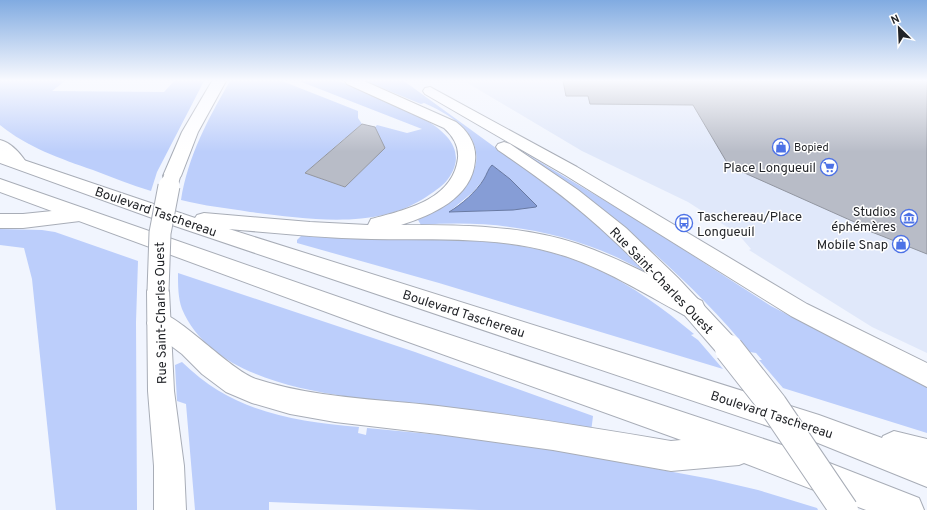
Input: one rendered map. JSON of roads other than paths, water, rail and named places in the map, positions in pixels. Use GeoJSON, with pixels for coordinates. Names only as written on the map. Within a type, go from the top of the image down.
{"type":"FeatureCollection","features":[{"type":"Feature","properties":{"kind":"highway"},"geometry":{"type":"LineString","coordinates":[[347,231],[396,220],[432,206],[456,186],[465,170],[467,158],[463,140],[458,132],[450,125],[405,105]]}},
{"type":"Feature","properties":{"kind":"highway"},"geometry":{"type":"LineString","coordinates":[[0,145],[17,162]]}},
{"type":"Feature","properties":{"kind":"highway","name":"Boulevard Taschereau"},"geometry":{"type":"LineString","coordinates":[[0,157],[173,218],[819,429],[927,471]]}},
{"type":"Feature","properties":{"kind":"highway"},"geometry":{"type":"LineString","coordinates":[[0,185],[81,215],[791,464],[907,510]]}},
{"type":"Feature","properties":{"kind":"highway"},"geometry":{"type":"LineString","coordinates":[[0,221],[23,221],[81,215]]}},
{"type":"Feature","properties":{"kind":"highway"},"geometry":{"type":"LineString","coordinates":[[173,218],[249,222],[290,228],[347,231],[485,233],[520,237],[551,244],[580,253],[610,266],[693,308]]}},
{"type":"Feature","properties":{"kind":"highway"},"geometry":{"type":"LineString","coordinates":[[159,323],[191,346],[212,366],[236,383],[252,390],[290,401],[335,409],[438,420],[554,436],[671,456],[746,449]]}},
{"type":"Feature","properties":{"kind":"highway"},"geometry":{"type":"LineString","coordinates":[[819,429],[927,454]]}},
{"type":"Feature","properties":{"kind":"street","name":"Rue Saint-Charles Ouest"},"geometry":{"type":"LineString","coordinates":[[170,510],[169,466],[161,392],[158,291],[159,236],[166,197],[172,176],[190,132],[205,105]]}},
{"type":"Feature","properties":{"kind":"street","name":"Rue Saint-Charles Ouest"},"geometry":{"type":"LineString","coordinates":[[446,105],[589,208],[633,247],[693,308],[729,349],[773,405],[844,510]]}},
{"type":"Feature","properties":{"kind":"street","name":"Rue Saint-Charles Ouest"},"geometry":{"type":"LineString","coordinates":[[454,105],[544,156],[799,310],[927,376]]}},
{"type":"Feature","properties":{"kind":"place","name":"Bopied"},"geometry":{"type":"Point","coordinates":[781,147]}},
{"type":"Feature","properties":{"kind":"place","name":"Place Longueuil"},"geometry":{"type":"Point","coordinates":[829,167]}},
{"type":"Feature","properties":{"kind":"place","name":"Studios éphémères"},"geometry":{"type":"Point","coordinates":[909,218]}},
{"type":"Feature","properties":{"kind":"place","name":"Taschereau/Place Longueuil"},"geometry":{"type":"Point","coordinates":[684,223]}},
{"type":"Feature","properties":{"kind":"place","name":"Mobile Snap"},"geometry":{"type":"Point","coordinates":[901,244]}}]}
